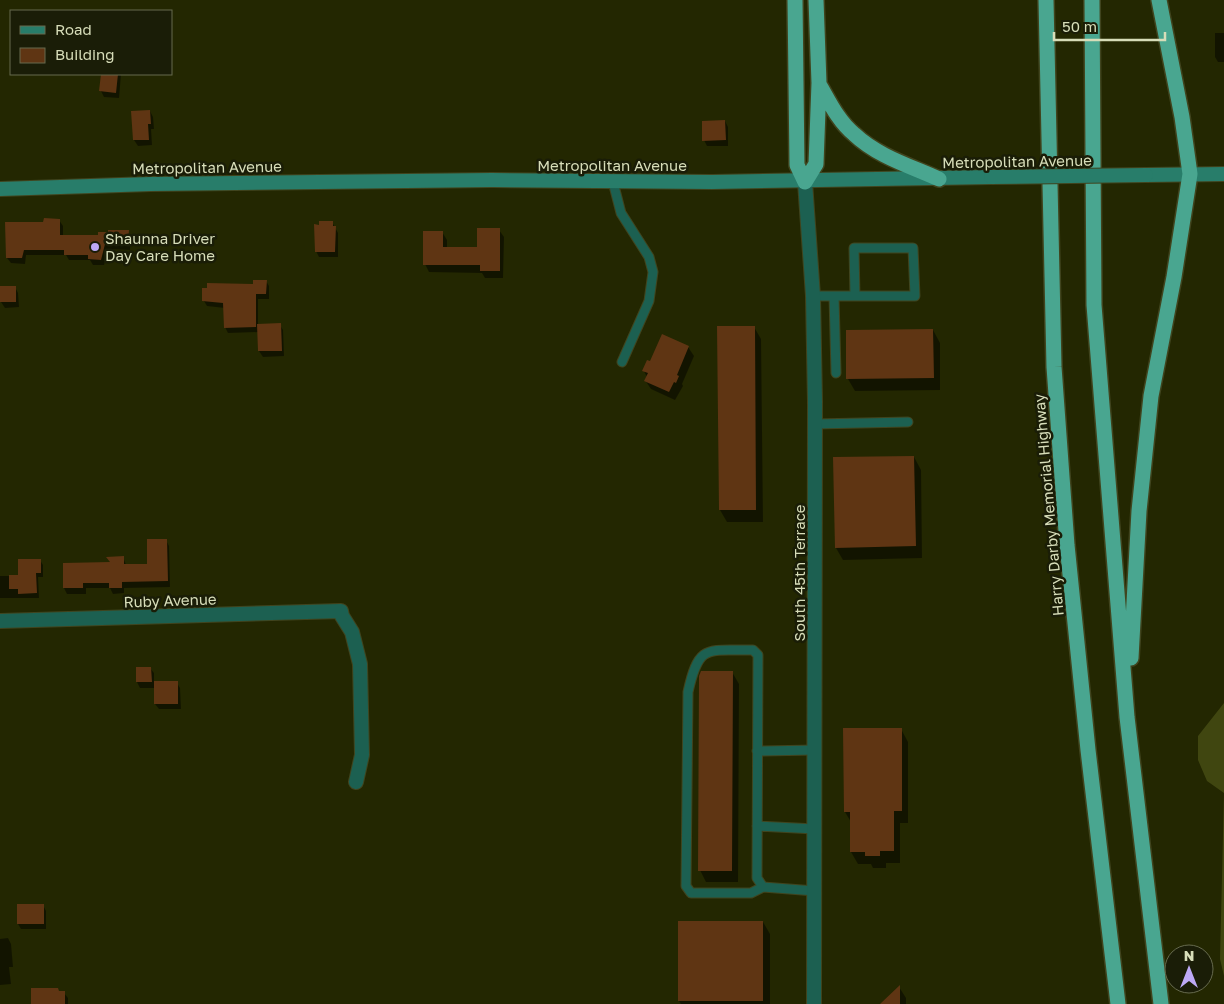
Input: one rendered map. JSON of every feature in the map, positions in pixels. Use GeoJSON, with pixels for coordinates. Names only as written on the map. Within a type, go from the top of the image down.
{"type":"FeatureCollection","features":[{"type":"Feature","properties":{"kind":"highway"},"geometry":{"type":"LineString","coordinates":[[795,0],[797,165],[805,182]]}},
{"type":"Feature","properties":{"kind":"highway"},"geometry":{"type":"LineString","coordinates":[[805,182],[816,164],[819,83],[816,0]]}},
{"type":"Feature","properties":{"kind":"highway","name":"Harry Darby Memorial Highway"},"geometry":{"type":"LineString","coordinates":[[1046,0],[1056,386],[1068,545],[1085,721],[1118,1004]]}},
{"type":"Feature","properties":{"kind":"highway"},"geometry":{"type":"LineString","coordinates":[[1092,0],[1094,305],[1127,717],[1161,1004]]}},
{"type":"Feature","properties":{"kind":"highway"},"geometry":{"type":"LineString","coordinates":[[1127,717],[1138,511],[1151,396],[1174,277],[1190,174],[1182,117],[1160,0]]}},
{"type":"Feature","properties":{"kind":"highway"},"geometry":{"type":"LineString","coordinates":[[819,83],[834,112],[853,134],[879,152],[939,179]]}},
{"type":"Feature","properties":{"kind":"main road","name":"Metropolitan Avenue"},"geometry":{"type":"LineString","coordinates":[[0,189],[151,184],[492,180],[805,182],[1224,174]]}},
{"type":"Feature","properties":{"kind":"street","name":"South 45th Terrace"},"geometry":{"type":"LineString","coordinates":[[805,182],[813,296],[815,424],[814,1004]]}},
{"type":"Feature","properties":{"kind":"street","name":"Ruby Avenue"},"geometry":{"type":"LineString","coordinates":[[0,621],[340,611],[352,632],[360,664],[362,755],[356,782]]}},
{"type":"Feature","properties":{"kind":"lane"},"geometry":{"type":"LineString","coordinates":[[613,182],[621,212],[650,258],[652,272],[649,301],[622,362]]}},
{"type":"Feature","properties":{"kind":"lane"},"geometry":{"type":"LineString","coordinates":[[813,296],[834,296],[855,296],[915,296],[913,248],[854,248],[855,296]]}},
{"type":"Feature","properties":{"kind":"lane"},"geometry":{"type":"LineString","coordinates":[[834,296],[836,373]]}},
{"type":"Feature","properties":{"kind":"lane"},"geometry":{"type":"LineString","coordinates":[[815,424],[908,422]]}},
{"type":"Feature","properties":{"kind":"lane"},"geometry":{"type":"LineString","coordinates":[[763,887],[758,878],[758,656],[753,650],[710,650],[700,656],[693,670],[688,692],[686,886],[691,893],[751,893],[763,887],[814,891]]}},
{"type":"Feature","properties":{"kind":"lane"},"geometry":{"type":"LineString","coordinates":[[757,750],[815,750]]}},
{"type":"Feature","properties":{"kind":"lane"},"geometry":{"type":"LineString","coordinates":[[757,826],[814,829]]}},
{"type":"Feature","properties":{"kind":"green space"},"geometry":{"type":"Polygon","coordinates":[[[1224,703],[1224,793],[1207,781],[1198,760],[1198,736],[1224,703]]]}},
{"type":"Feature","properties":{"kind":"green space"},"geometry":{"type":"Polygon","coordinates":[[[1224,793],[1224,976],[1220,959],[1224,793]]]}},
{"type":"Feature","properties":{"kind":"building"},"geometry":{"type":"Polygon","coordinates":[[[101,75],[118,75],[116,93],[99,91],[101,75]]]}},
{"type":"Feature","properties":{"kind":"building"},"geometry":{"type":"Polygon","coordinates":[[[150,110],[151,124],[148,124],[149,140],[133,140],[131,111],[150,110]]]}},
{"type":"Feature","properties":{"kind":"building"},"geometry":{"type":"Polygon","coordinates":[[[725,120],[726,140],[702,141],[702,121],[725,120]]]}},
{"type":"Feature","properties":{"kind":"building"},"geometry":{"type":"Polygon","coordinates":[[[44,218],[60,219],[60,235],[98,235],[98,232],[108,232],[108,230],[129,230],[128,245],[105,244],[101,260],[88,259],[88,255],[64,255],[64,250],[24,250],[22,258],[6,258],[5,222],[43,222],[44,218]]]}},
{"type":"Feature","properties":{"kind":"building"},"geometry":{"type":"Polygon","coordinates":[[[319,221],[333,221],[333,226],[336,226],[335,252],[315,252],[314,224],[319,225],[319,221]]]}},
{"type":"Feature","properties":{"kind":"building"},"geometry":{"type":"Polygon","coordinates":[[[477,228],[500,228],[500,271],[480,271],[480,265],[423,265],[423,231],[443,231],[443,247],[477,247],[477,228]]]}},
{"type":"Feature","properties":{"kind":"building"},"geometry":{"type":"Polygon","coordinates":[[[253,280],[267,280],[266,294],[256,294],[256,327],[224,328],[223,303],[202,301],[202,288],[207,288],[207,283],[253,284],[253,280]]]}},
{"type":"Feature","properties":{"kind":"building"},"geometry":{"type":"Polygon","coordinates":[[[0,286],[16,286],[16,302],[0,302],[0,286]]]}},
{"type":"Feature","properties":{"kind":"building"},"geometry":{"type":"Polygon","coordinates":[[[281,323],[282,351],[258,351],[257,324],[281,323]]]}},
{"type":"Feature","properties":{"kind":"building"},"geometry":{"type":"Polygon","coordinates":[[[717,326],[755,326],[756,510],[719,510],[717,326]]]}},
{"type":"Feature","properties":{"kind":"building"},"geometry":{"type":"Polygon","coordinates":[[[933,329],[934,378],[846,379],[846,330],[933,329]]]}},
{"type":"Feature","properties":{"kind":"building"},"geometry":{"type":"Polygon","coordinates":[[[662,334],[689,346],[677,375],[679,376],[676,383],[674,382],[669,392],[644,381],[648,373],[642,371],[647,360],[650,361],[662,334]]]}},
{"type":"Feature","properties":{"kind":"building"},"geometry":{"type":"Polygon","coordinates":[[[914,456],[916,546],[835,548],[833,457],[914,456]]]}},
{"type":"Feature","properties":{"kind":"building"},"geometry":{"type":"Polygon","coordinates":[[[147,539],[167,539],[168,581],[122,582],[122,588],[109,588],[109,583],[83,583],[83,588],[63,588],[63,563],[110,562],[106,557],[124,556],[124,564],[147,564],[147,539]]]}},
{"type":"Feature","properties":{"kind":"building"},"geometry":{"type":"Polygon","coordinates":[[[18,559],[41,559],[41,573],[36,573],[37,593],[18,594],[18,589],[9,589],[9,575],[18,575],[18,559]]]}},
{"type":"Feature","properties":{"kind":"building"},"geometry":{"type":"Polygon","coordinates":[[[136,667],[151,667],[152,682],[136,682],[136,667]]]}},
{"type":"Feature","properties":{"kind":"building"},"geometry":{"type":"Polygon","coordinates":[[[701,671],[733,671],[732,871],[698,871],[699,676],[701,671]]]}},
{"type":"Feature","properties":{"kind":"building"},"geometry":{"type":"Polygon","coordinates":[[[154,681],[178,681],[178,704],[154,704],[154,681]]]}},
{"type":"Feature","properties":{"kind":"building"},"geometry":{"type":"Polygon","coordinates":[[[843,728],[902,728],[902,811],[894,811],[894,851],[880,851],[880,856],[865,856],[865,852],[850,852],[850,812],[844,812],[843,728]]]}},
{"type":"Feature","properties":{"kind":"building"},"geometry":{"type":"Polygon","coordinates":[[[17,904],[44,904],[44,924],[17,924],[17,904]]]}},
{"type":"Feature","properties":{"kind":"building"},"geometry":{"type":"Polygon","coordinates":[[[678,921],[763,921],[763,1001],[678,1001],[678,921]]]}},
{"type":"Feature","properties":{"kind":"building"},"geometry":{"type":"Polygon","coordinates":[[[900,985],[900,1004],[880,1004],[900,985]]]}},
{"type":"Feature","properties":{"kind":"building"},"geometry":{"type":"Polygon","coordinates":[[[31,988],[58,988],[59,991],[65,991],[65,1004],[31,1004],[31,988]]]}},
{"type":"Feature","properties":{"kind":"place","name":"Shaunna Driver Day Care Home"},"geometry":{"type":"Point","coordinates":[95,247]}}]}
